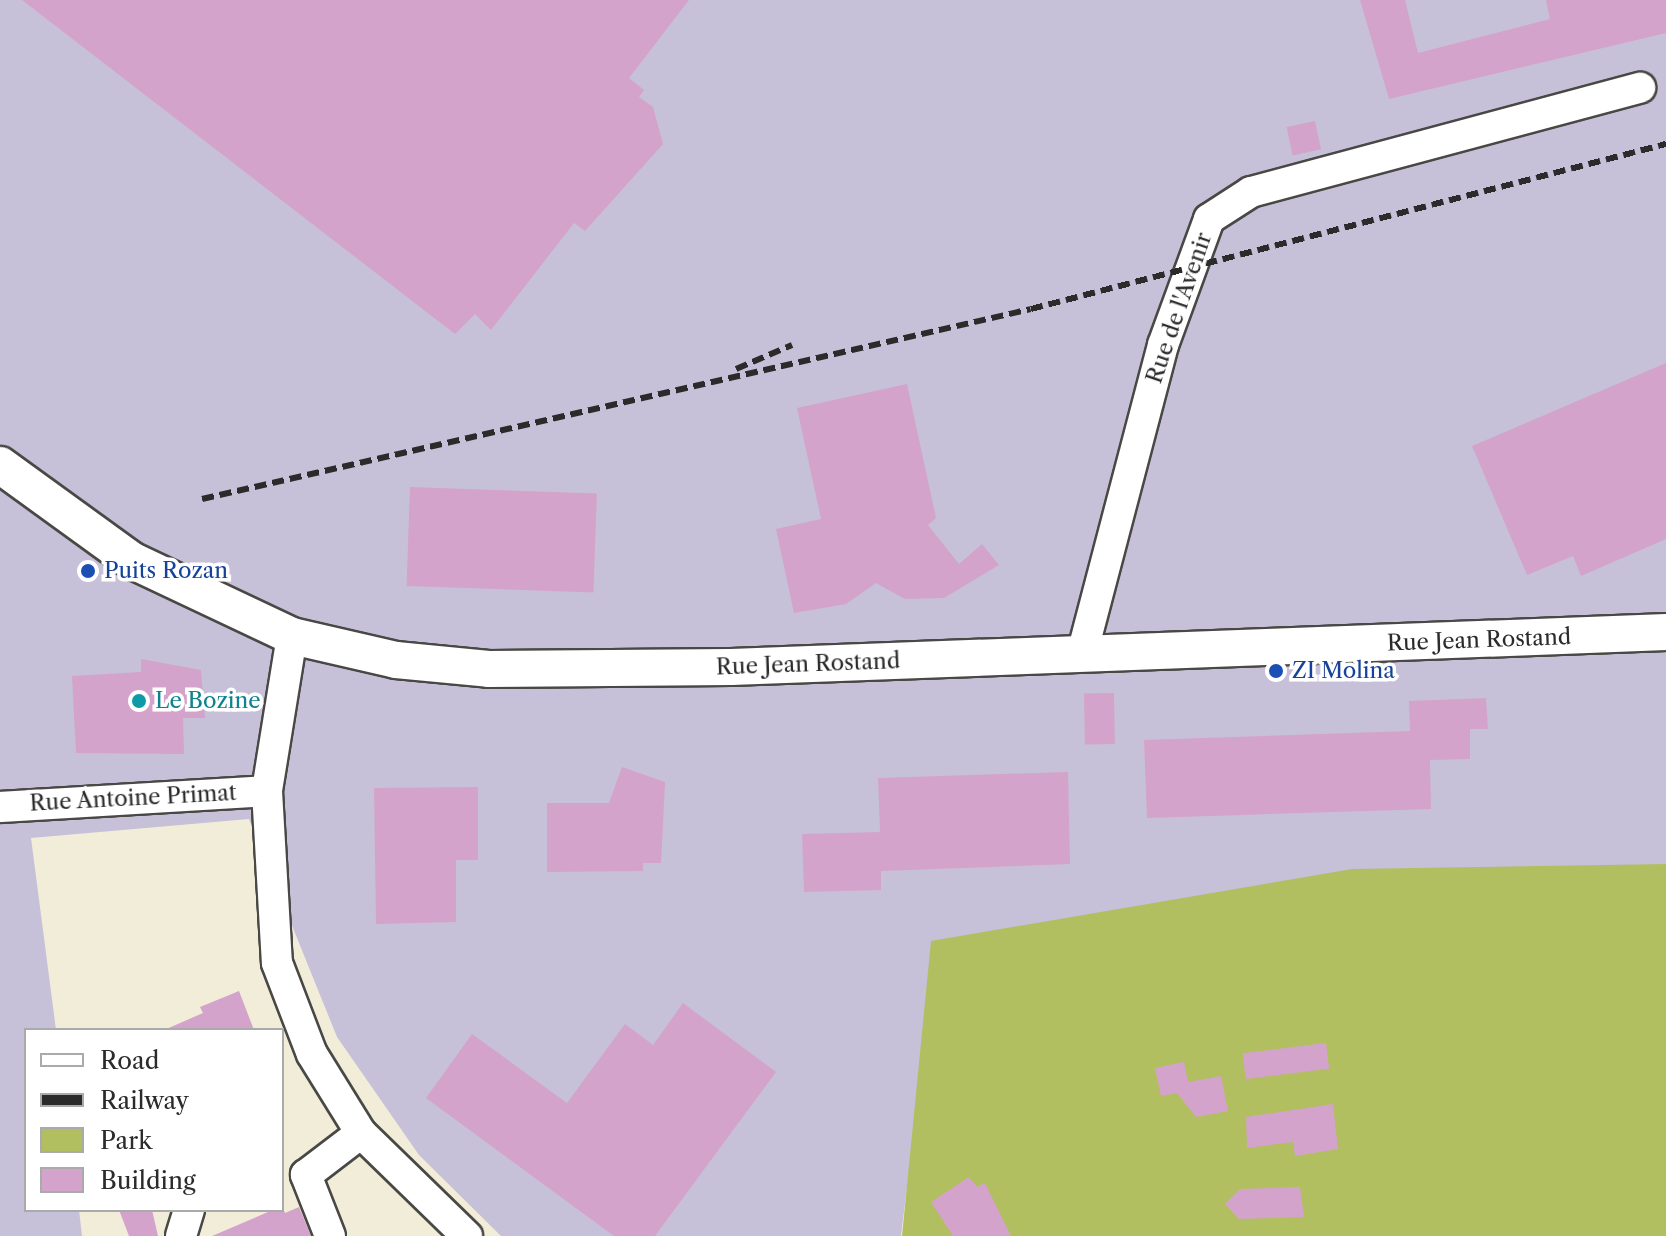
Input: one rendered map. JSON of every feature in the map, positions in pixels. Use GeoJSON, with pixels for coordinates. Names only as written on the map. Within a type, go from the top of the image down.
{"type":"FeatureCollection","features":[{"type":"Feature","properties":{"kind":"main road","name":"Rue Jean Rostand"},"geometry":{"type":"LineString","coordinates":[[0,465],[131,560],[292,636],[396,660],[489,669],[979,659],[1083,650],[1666,632]]}},
{"type":"Feature","properties":{"kind":"street","name":"Rue de l'Avenir"},"geometry":{"type":"LineString","coordinates":[[1083,650],[1163,345],[1209,219],[1251,192],[1640,88]]}},
{"type":"Feature","properties":{"kind":"street"},"geometry":{"type":"LineString","coordinates":[[292,636],[267,791],[277,963],[312,1054],[361,1133],[467,1236]]}},
{"type":"Feature","properties":{"kind":"street","name":"Rue Antoine Primat"},"geometry":{"type":"LineString","coordinates":[[0,807],[267,791]]}},
{"type":"Feature","properties":{"kind":"street"},"geometry":{"type":"LineString","coordinates":[[330,1236],[294,1174],[361,1133]]}},
{"type":"Feature","properties":{"kind":"street"},"geometry":{"type":"LineString","coordinates":[[181,1236],[188,1212]]}},
{"type":"Feature","properties":{"kind":"shaded area"},"geometry":{"type":"Polygon","coordinates":[[[0,0],[1666,0],[1666,872],[937,942],[901,1236],[501,1236],[419,1155],[337,1037],[249,819],[31,838],[56,1028],[24,1028],[24,1212],[79,1212],[82,1236],[0,1236],[0,0]]]}},
{"type":"Feature","properties":{"kind":"green space"},"geometry":{"type":"Polygon","coordinates":[[[1666,864],[1666,1236],[902,1236],[931,941],[1352,869],[1666,864]]]}},
{"type":"Feature","properties":{"kind":"building"},"geometry":{"type":"Polygon","coordinates":[[[22,0],[689,0],[629,78],[644,90],[639,97],[653,107],[663,144],[585,231],[574,223],[491,330],[475,314],[455,334],[22,0]]]}},
{"type":"Feature","properties":{"kind":"building"},"geometry":{"type":"Polygon","coordinates":[[[1360,0],[1405,0],[1418,53],[1550,19],[1546,0],[1666,0],[1666,33],[1389,99],[1360,0]]]}},
{"type":"Feature","properties":{"kind":"building"},"geometry":{"type":"Polygon","coordinates":[[[1315,121],[1321,149],[1293,155],[1287,127],[1315,121]]]}},
{"type":"Feature","properties":{"kind":"building"},"geometry":{"type":"Polygon","coordinates":[[[1666,363],[1666,539],[1581,576],[1573,556],[1527,575],[1472,446],[1666,363]]]}},
{"type":"Feature","properties":{"kind":"building"},"geometry":{"type":"Polygon","coordinates":[[[907,384],[936,518],[928,525],[959,564],[982,544],[999,565],[944,598],[905,599],[876,583],[846,604],[794,613],[776,529],[821,519],[797,408],[907,384]]]}},
{"type":"Feature","properties":{"kind":"building"},"geometry":{"type":"Polygon","coordinates":[[[410,487],[597,494],[593,592],[407,586],[410,487]]]}},
{"type":"Feature","properties":{"kind":"building","name":"Le Bozine"},"geometry":{"type":"Polygon","coordinates":[[[141,659],[201,670],[205,718],[183,718],[184,754],[76,753],[72,676],[141,672],[141,659]]]}},
{"type":"Feature","properties":{"kind":"building"},"geometry":{"type":"Polygon","coordinates":[[[1114,693],[1115,744],[1085,745],[1084,694],[1114,693]]]}},
{"type":"Feature","properties":{"kind":"building"},"geometry":{"type":"Polygon","coordinates":[[[1486,698],[1488,729],[1470,729],[1470,759],[1430,760],[1431,809],[1147,818],[1144,740],[1410,731],[1409,701],[1486,698]]]}},
{"type":"Feature","properties":{"kind":"building"},"geometry":{"type":"Polygon","coordinates":[[[622,767],[665,782],[661,863],[643,863],[643,871],[547,872],[547,803],[609,803],[622,767]]]}},
{"type":"Feature","properties":{"kind":"building"},"geometry":{"type":"Polygon","coordinates":[[[1068,772],[1070,864],[881,871],[881,890],[804,892],[802,834],[880,832],[878,778],[1068,772]]]}},
{"type":"Feature","properties":{"kind":"building"},"geometry":{"type":"Polygon","coordinates":[[[478,787],[478,860],[456,860],[456,922],[376,924],[374,788],[478,787]]]}},
{"type":"Feature","properties":{"kind":"building"},"geometry":{"type":"Polygon","coordinates":[[[239,991],[253,1028],[169,1028],[203,1013],[200,1007],[239,991]]]}},
{"type":"Feature","properties":{"kind":"building"},"geometry":{"type":"Polygon","coordinates":[[[683,1003],[776,1072],[655,1236],[614,1236],[426,1098],[472,1034],[567,1103],[625,1024],[653,1045],[683,1003]]]}},
{"type":"Feature","properties":{"kind":"building"},"geometry":{"type":"Polygon","coordinates":[[[1326,1043],[1329,1069],[1246,1079],[1243,1053],[1326,1043]]]}},
{"type":"Feature","properties":{"kind":"building"},"geometry":{"type":"Polygon","coordinates":[[[1184,1062],[1188,1082],[1221,1076],[1228,1111],[1196,1117],[1177,1093],[1161,1096],[1155,1068],[1184,1062]]]}},
{"type":"Feature","properties":{"kind":"building"},"geometry":{"type":"Polygon","coordinates":[[[1333,1104],[1338,1149],[1295,1156],[1293,1142],[1247,1148],[1246,1117],[1333,1104]]]}},
{"type":"Feature","properties":{"kind":"building"},"geometry":{"type":"Polygon","coordinates":[[[969,1177],[977,1187],[985,1183],[1011,1236],[953,1236],[931,1202],[969,1177]]]}},
{"type":"Feature","properties":{"kind":"building"},"geometry":{"type":"Polygon","coordinates":[[[1300,1187],[1304,1217],[1239,1219],[1225,1204],[1240,1189],[1300,1187]]]}},
{"type":"Feature","properties":{"kind":"building"},"geometry":{"type":"Polygon","coordinates":[[[299,1207],[311,1236],[212,1236],[268,1212],[285,1213],[299,1207]]]}},
{"type":"Feature","properties":{"kind":"building"},"geometry":{"type":"Polygon","coordinates":[[[120,1212],[152,1212],[158,1236],[129,1236],[120,1212]]]}},
{"type":"Feature","properties":{"kind":"railway"},"geometry":{"type":"LineString","coordinates":[[202,499],[1031,309],[1666,144]]}},
{"type":"Feature","properties":{"kind":"railway"},"geometry":{"type":"LineString","coordinates":[[736,369],[792,345]]}},
{"type":"Feature","properties":{"kind":"place","name":"Puits Rozan"},"geometry":{"type":"Point","coordinates":[88,571]}},
{"type":"Feature","properties":{"kind":"place","name":"ZI Molina"},"geometry":{"type":"Point","coordinates":[1276,671]}},
{"type":"Feature","properties":{"kind":"place","name":"Le Bozine"},"geometry":{"type":"Point","coordinates":[139,701]}}]}
